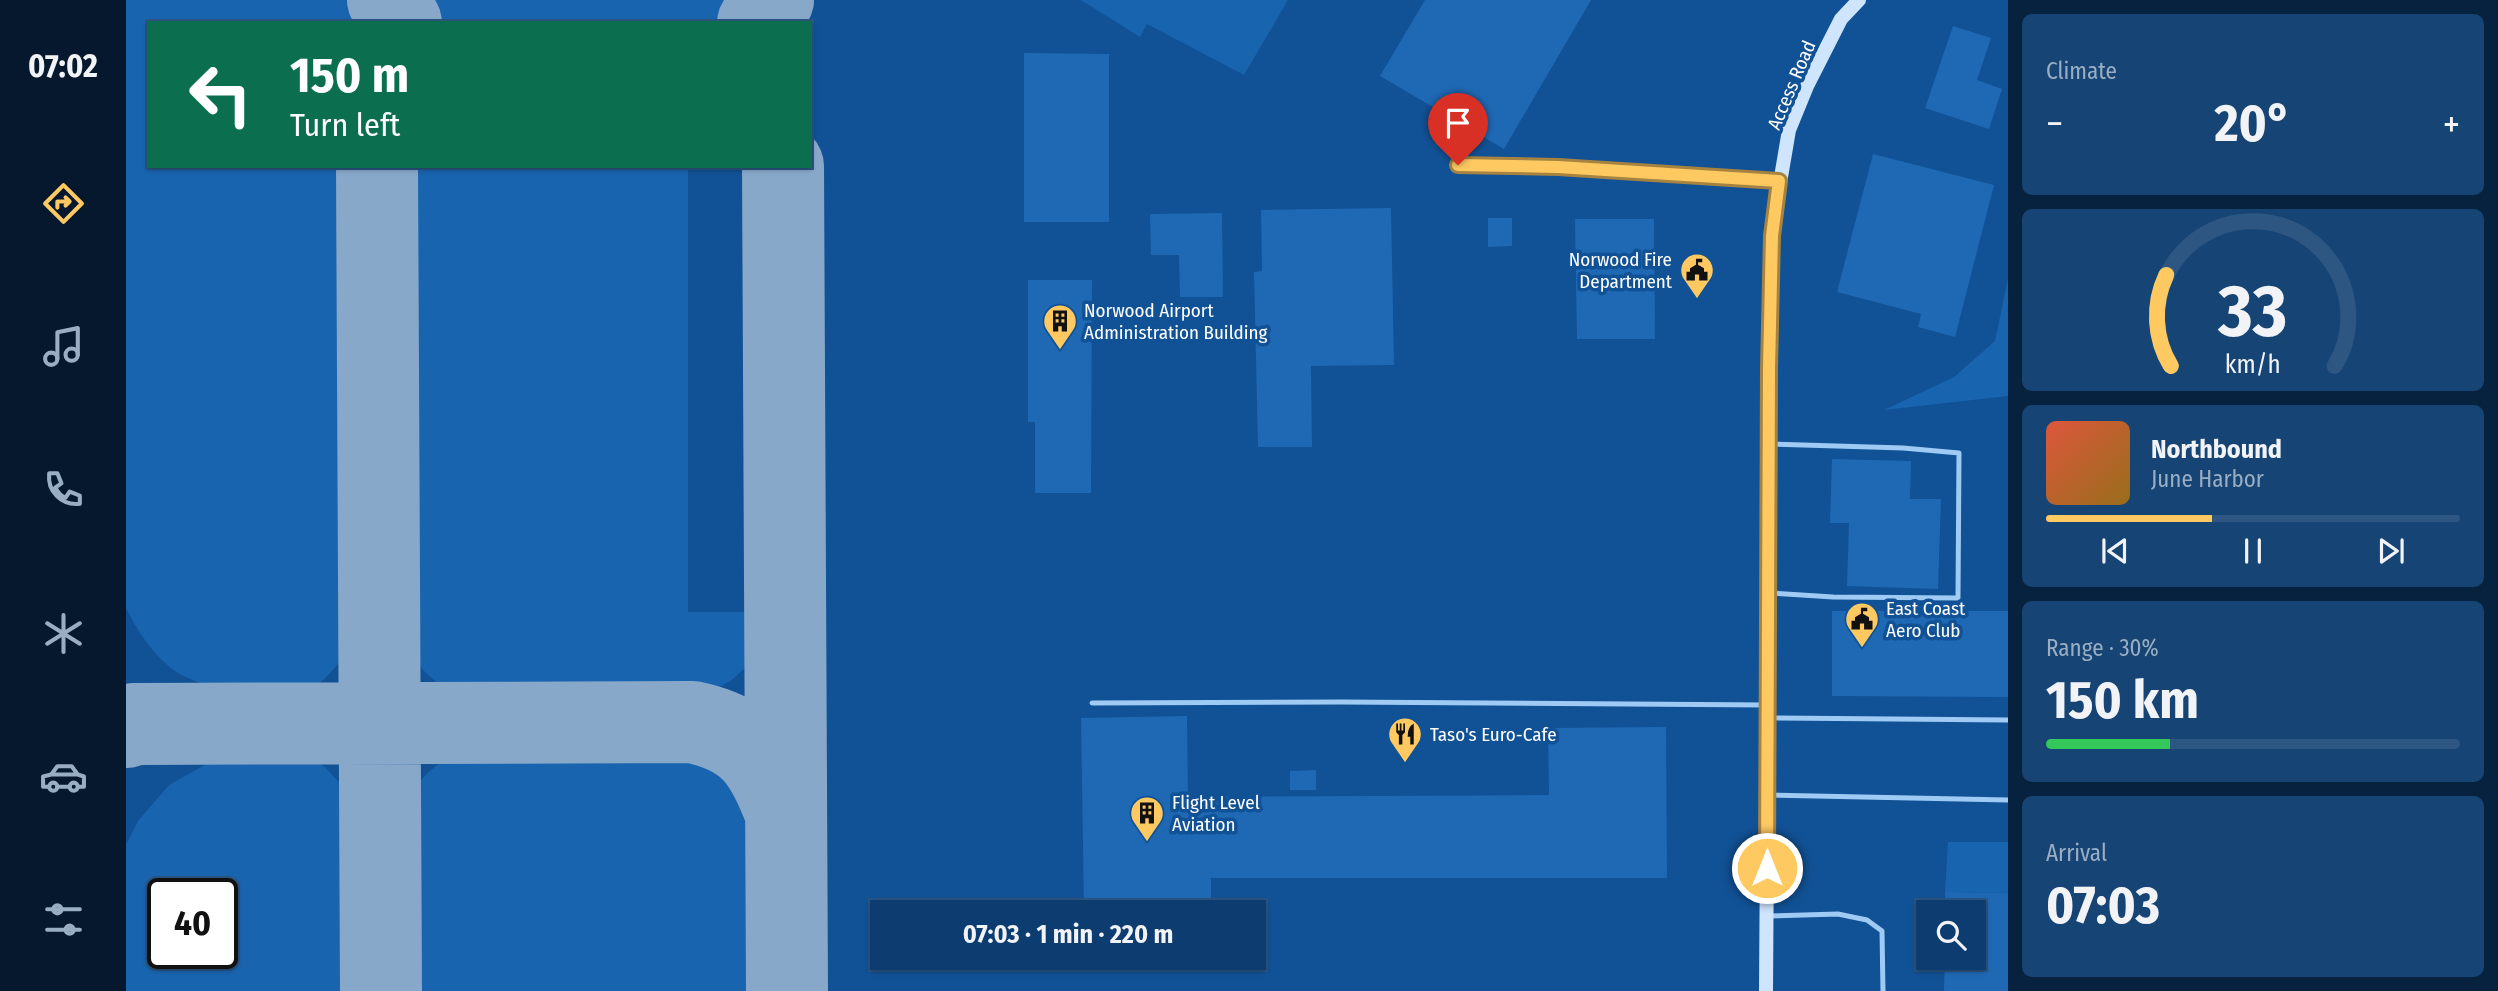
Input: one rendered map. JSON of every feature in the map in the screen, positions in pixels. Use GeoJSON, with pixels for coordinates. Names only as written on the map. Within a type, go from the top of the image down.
{"type":"FeatureCollection","features":[{"type":"Feature","properties":{"kind":"street","name":"Access Road"},"geometry":{"type":"LineString","coordinates":[[1766,991],[1772,236],[1789,130],[1807,86],[1841,19],[1859,0]]}},
{"type":"Feature","properties":{"kind":"lane"},"geometry":{"type":"LineString","coordinates":[[1458,165],[1558,167],[1779,181]]}},
{"type":"Feature","properties":{"kind":"lane"},"geometry":{"type":"LineString","coordinates":[[1768,592],[1833,597],[1958,598],[1959,453],[1769,443]]}},
{"type":"Feature","properties":{"kind":"lane"},"geometry":{"type":"LineString","coordinates":[[1092,703],[1340,702],[1767,711],[2008,720]]}},
{"type":"Feature","properties":{"kind":"lane"},"geometry":{"type":"LineString","coordinates":[[1767,795],[2008,800]]}},
{"type":"Feature","properties":{"kind":"lane"},"geometry":{"type":"LineString","coordinates":[[1766,916],[1838,914],[1867,920],[1882,931],[1883,991]]}},
{"type":"Feature","properties":{"kind":"shaded area"},"geometry":{"type":"Polygon","coordinates":[[[126,0],[352,0],[352,21],[147,21],[147,168],[353,168],[352,634],[338,663],[316,686],[292,695],[236,693],[183,676],[171,668],[151,648],[126,608],[126,0]]]}},
{"type":"Feature","properties":{"kind":"shaded area"},"geometry":{"type":"Polygon","coordinates":[[[416,0],[731,0],[729,8],[716,21],[438,21],[416,0]]]}},
{"type":"Feature","properties":{"kind":"shaded area"},"geometry":{"type":"Polygon","coordinates":[[[1081,0],[1288,0],[1244,75],[1147,24],[1140,37],[1081,0]]]}},
{"type":"Feature","properties":{"kind":"shaded area"},"geometry":{"type":"Polygon","coordinates":[[[402,168],[688,168],[688,612],[761,612],[759,641],[748,665],[722,686],[691,697],[475,698],[449,689],[429,676],[414,657],[404,632],[402,168]]]}},
{"type":"Feature","properties":{"kind":"shaded area"},"geometry":{"type":"Polygon","coordinates":[[[2008,278],[2008,396],[1884,410],[1954,377],[1995,341],[2008,278]]]}},
{"type":"Feature","properties":{"kind":"shaded area"},"geometry":{"type":"Polygon","coordinates":[[[691,747],[727,764],[743,780],[761,815],[762,991],[404,991],[405,820],[409,802],[430,770],[449,758],[475,748],[691,747]]]}},
{"type":"Feature","properties":{"kind":"shaded area"},"geometry":{"type":"Polygon","coordinates":[[[299,754],[326,768],[338,781],[355,810],[357,991],[126,991],[126,845],[138,821],[169,785],[210,762],[230,757],[299,754]]]}},
{"type":"Feature","properties":{"kind":"shaded area"},"geometry":{"type":"Polygon","coordinates":[[[1948,842],[2008,842],[2008,893],[1945,892],[1948,842]]]}},
{"type":"Feature","properties":{"kind":"building"},"geometry":{"type":"Polygon","coordinates":[[[1425,0],[1591,0],[1504,149],[1380,76],[1425,0]]]}},
{"type":"Feature","properties":{"kind":"building"},"geometry":{"type":"Polygon","coordinates":[[[1953,26],[1991,38],[1977,80],[2002,89],[1989,129],[1925,108],[1953,26]]]}},
{"type":"Feature","properties":{"kind":"building"},"geometry":{"type":"Polygon","coordinates":[[[1024,53],[1109,54],[1109,222],[1024,222],[1024,53]]]}},
{"type":"Feature","properties":{"kind":"building"},"geometry":{"type":"Polygon","coordinates":[[[1873,154],[1994,185],[1955,337],[1918,327],[1921,314],[1837,292],[1873,154]]]}},
{"type":"Feature","properties":{"kind":"building"},"geometry":{"type":"Polygon","coordinates":[[[1391,208],[1394,365],[1311,366],[1312,447],[1258,447],[1254,272],[1262,271],[1261,210],[1391,208]]]}},
{"type":"Feature","properties":{"kind":"building"},"geometry":{"type":"Polygon","coordinates":[[[1222,213],[1223,297],[1180,297],[1179,255],[1151,255],[1150,214],[1222,213]]]}},
{"type":"Feature","properties":{"kind":"building"},"geometry":{"type":"Polygon","coordinates":[[[1488,218],[1512,218],[1512,246],[1488,247],[1488,218]]]}},
{"type":"Feature","properties":{"kind":"building"},"geometry":{"type":"Polygon","coordinates":[[[1575,219],[1654,219],[1655,339],[1577,339],[1575,219]]]}},
{"type":"Feature","properties":{"kind":"building","name":"Norwood Airport Administration Building"},"geometry":{"type":"Polygon","coordinates":[[[1028,280],[1092,280],[1091,493],[1035,493],[1035,422],[1028,422],[1028,280]]]}},
{"type":"Feature","properties":{"kind":"building"},"geometry":{"type":"Polygon","coordinates":[[[1832,459],[1911,461],[1910,499],[1941,499],[1938,589],[1847,586],[1849,523],[1830,523],[1832,459]]]}},
{"type":"Feature","properties":{"kind":"building"},"geometry":{"type":"Polygon","coordinates":[[[1832,611],[2008,611],[2008,697],[1832,696],[1832,611]]]}},
{"type":"Feature","properties":{"kind":"building"},"geometry":{"type":"Polygon","coordinates":[[[1187,716],[1188,797],[1549,795],[1548,728],[1666,727],[1667,878],[1211,878],[1211,900],[1084,900],[1081,718],[1187,716]]]}},
{"type":"Feature","properties":{"kind":"building"},"geometry":{"type":"Polygon","coordinates":[[[1316,770],[1316,790],[1290,790],[1290,771],[1316,770]]]}},
{"type":"Feature","properties":{"kind":"building"},"geometry":{"type":"Polygon","coordinates":[[[1945,892],[2008,893],[2008,991],[1944,991],[1945,970],[1986,970],[1986,900],[1945,900],[1945,892]]]}},
{"type":"Feature","properties":{"kind":"taxiway"},"geometry":{"type":"LineString","coordinates":[[388,0],[400,21]]}},
{"type":"Feature","properties":{"kind":"taxiway"},"geometry":{"type":"LineString","coordinates":[[759,21],[773,0]]}},
{"type":"Feature","properties":{"kind":"taxiway"},"geometry":{"type":"LineString","coordinates":[[377,168],[381,991]]}},
{"type":"Feature","properties":{"kind":"taxiway"},"geometry":{"type":"LineString","coordinates":[[783,168],[787,991]]}},
{"type":"Feature","properties":{"kind":"taxiway"},"geometry":{"type":"LineString","coordinates":[[126,727],[134,724],[692,722],[728,734],[753,752],[771,778],[786,813]]}},
{"type":"Feature","properties":{"kind":"place","name":"Norwood Fire Department"},"geometry":{"type":"Point","coordinates":[1697,300]}},
{"type":"Feature","properties":{"kind":"place","name":"Norwood Airport Administration Building"},"geometry":{"type":"Point","coordinates":[1060,351]}},
{"type":"Feature","properties":{"kind":"place","name":"East Coast Aero Club"},"geometry":{"type":"Point","coordinates":[1862,649]}},
{"type":"Feature","properties":{"kind":"place","name":"Taso's Euro-Cafe"},"geometry":{"type":"Point","coordinates":[1405,764]}},
{"type":"Feature","properties":{"kind":"place","name":"Flight Level Aviation"},"geometry":{"type":"Point","coordinates":[1147,843]}},
{"type":"Feature","properties":{"kind":"route"},"geometry":{"type":"LineString","coordinates":[[1458,165],[1558,167],[1779,181],[1772,236],[1769,369],[1767,868]]}}]}
